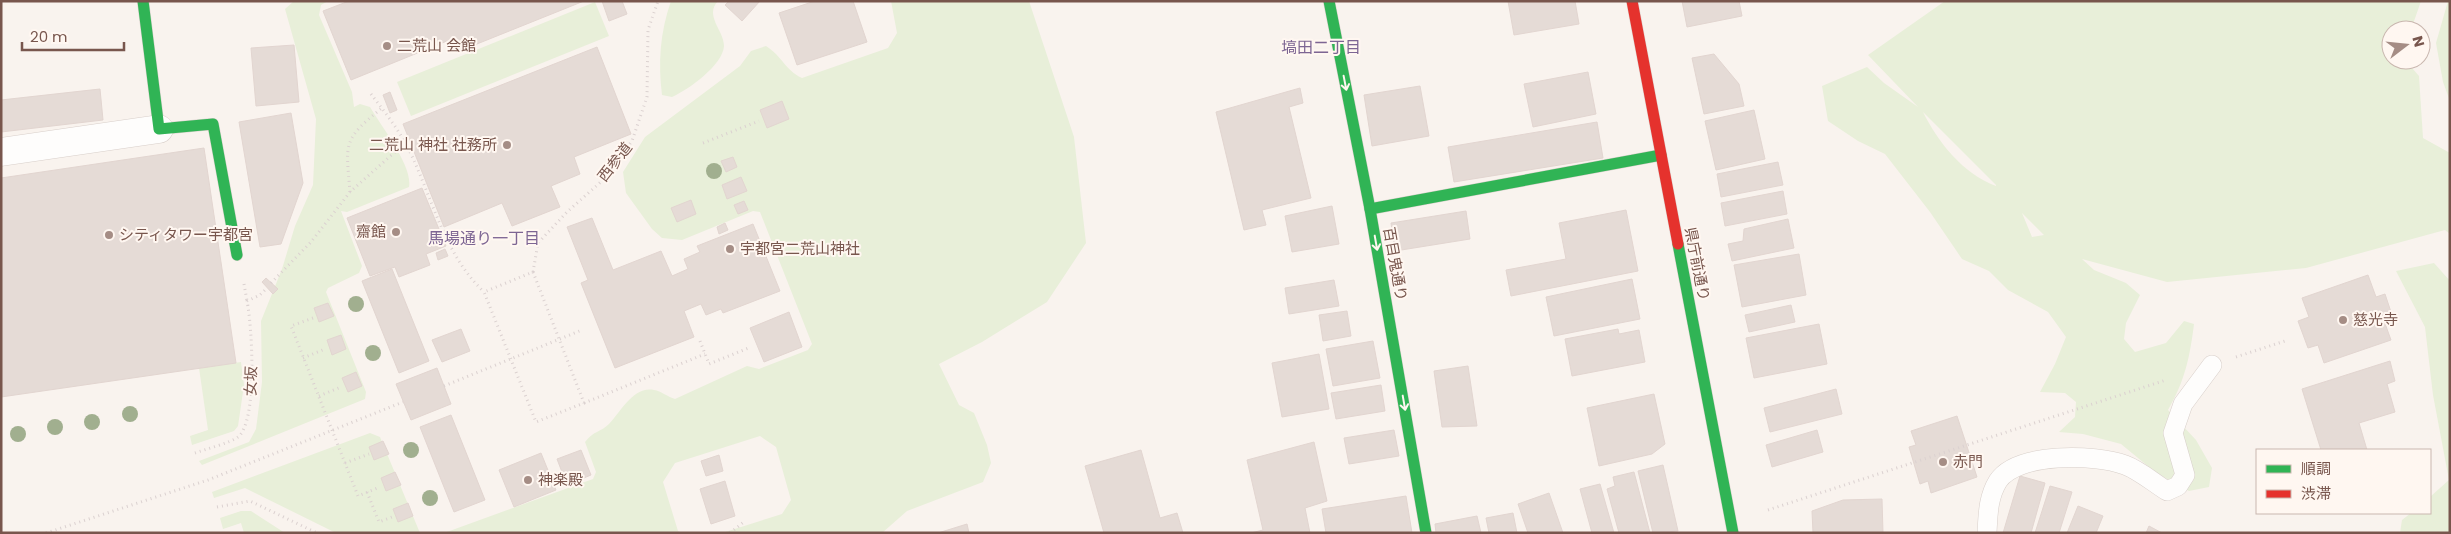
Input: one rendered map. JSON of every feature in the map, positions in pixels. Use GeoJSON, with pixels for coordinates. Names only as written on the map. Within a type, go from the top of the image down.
{"type":"FeatureCollection","features":[{"type":"Feature","properties":{"kind":"street"},"geometry":{"type":"LineString","coordinates":[[143,1],[159,129]]}},
{"type":"Feature","properties":{"kind":"street","name":"百目鬼通り"},"geometry":{"type":"LineString","coordinates":[[1329,1],[1370,209],[1426,533]]}},
{"type":"Feature","properties":{"kind":"street","name":"県庁前通り"},"geometry":{"type":"LineString","coordinates":[[1632,1],[1733,533]]}},
{"type":"Feature","properties":{"kind":"street"},"geometry":{"type":"LineString","coordinates":[[1,152],[159,129],[212,124],[237,255]]}},
{"type":"Feature","properties":{"kind":"street"},"geometry":{"type":"LineString","coordinates":[[1370,209],[1661,155]]}},
{"type":"Feature","properties":{"kind":"lane"},"geometry":{"type":"LineString","coordinates":[[1987,533],[1989,500],[1998,480],[2014,467],[2045,458],[2079,458],[2125,465],[2167,491],[2178,486],[2185,475],[2183,459],[2177,449],[2173,433],[2183,404],[2212,365]]}},
{"type":"Feature","properties":{"kind":"path","name":"西参道"},"geometry":{"type":"LineString","coordinates":[[533,272],[538,242],[567,212],[603,180],[632,141],[647,97],[648,30],[658,1]]}},
{"type":"Feature","properties":{"kind":"path"},"geometry":{"type":"LineString","coordinates":[[370,94],[406,143],[449,245],[467,276],[484,292],[536,422],[705,354]]}},
{"type":"Feature","properties":{"kind":"path"},"geometry":{"type":"LineString","coordinates":[[350,192],[346,151],[356,129],[382,108]]}},
{"type":"Feature","properties":{"kind":"path"},"geometry":{"type":"LineString","coordinates":[[703,143],[759,121]]}},
{"type":"Feature","properties":{"kind":"path"},"geometry":{"type":"LineString","coordinates":[[271,283],[311,242],[350,192],[406,143]]}},
{"type":"Feature","properties":{"kind":"path"},"geometry":{"type":"LineString","coordinates":[[484,292],[533,272],[584,403]]}},
{"type":"Feature","properties":{"kind":"path","name":"女坂"},"geometry":{"type":"LineString","coordinates":[[195,452],[238,437],[244,430],[250,404],[252,377],[250,314],[247,301],[260,295],[267,288]]}},
{"type":"Feature","properties":{"kind":"path"},"geometry":{"type":"LineString","coordinates":[[313,318],[291,326],[318,396],[358,496],[380,487]]}},
{"type":"Feature","properties":{"kind":"path"},"geometry":{"type":"LineString","coordinates":[[444,386],[582,330]]}},
{"type":"Feature","properties":{"kind":"path"},"geometry":{"type":"LineString","coordinates":[[700,341],[709,364],[751,347]]}},
{"type":"Feature","properties":{"kind":"path"},"geometry":{"type":"LineString","coordinates":[[1768,510],[2285,341]]}},
{"type":"Feature","properties":{"kind":"path"},"geometry":{"type":"LineString","coordinates":[[303,358],[325,350]]}},
{"type":"Feature","properties":{"kind":"path"},"geometry":{"type":"LineString","coordinates":[[318,396],[341,387]]}},
{"type":"Feature","properties":{"kind":"path"},"geometry":{"type":"LineString","coordinates":[[46,533],[208,480],[404,402]]}},
{"type":"Feature","properties":{"kind":"path"},"geometry":{"type":"LineString","coordinates":[[345,463],[369,454]]}},
{"type":"Feature","properties":{"kind":"path"},"geometry":{"type":"LineString","coordinates":[[367,492],[379,522],[392,517]]}},
{"type":"Feature","properties":{"kind":"path"},"geometry":{"type":"LineString","coordinates":[[217,507],[250,501],[317,533]]}},
{"type":"Feature","properties":{"kind":"path"},"geometry":{"type":"LineString","coordinates":[[730,533],[745,521]]}},
{"type":"Feature","properties":{"kind":"green space"},"geometry":{"type":"Polygon","coordinates":[[[294,1],[328,1],[321,5],[319,15],[352,92],[354,107],[360,104],[370,107],[401,157],[409,178],[409,187],[347,212],[341,211],[362,266],[359,273],[328,288],[326,292],[366,392],[365,399],[202,465],[199,461],[249,442],[256,429],[262,382],[261,321],[282,269],[295,226],[313,185],[316,119],[285,9],[294,1]]]}},
{"type":"Feature","properties":{"kind":"green space"},"geometry":{"type":"Polygon","coordinates":[[[671,1],[718,1],[713,12],[724,46],[718,61],[704,76],[687,89],[672,97],[662,95],[660,71],[662,36],[671,1]]]}},
{"type":"Feature","properties":{"kind":"green space"},"geometry":{"type":"Polygon","coordinates":[[[891,1],[1029,1],[1074,137],[1086,243],[1047,302],[982,342],[939,364],[959,405],[974,413],[987,445],[991,463],[983,482],[907,511],[882,533],[722,533],[782,514],[791,500],[776,447],[760,436],[675,463],[663,482],[678,531],[682,533],[444,533],[593,479],[596,472],[585,442],[609,424],[628,401],[640,392],[654,390],[675,399],[747,366],[759,369],[808,350],[812,344],[760,212],[753,211],[682,240],[662,238],[652,229],[626,193],[623,172],[645,137],[740,66],[751,51],[766,46],[791,71],[802,78],[888,48],[897,33],[891,1]]]}},
{"type":"Feature","properties":{"kind":"green space"},"geometry":{"type":"Polygon","coordinates":[[[1945,1],[2421,1],[2414,20],[2381,20],[2381,70],[2414,70],[2419,76],[2423,138],[2450,153],[2450,234],[2445,230],[2306,268],[2167,282],[2082,259],[2094,270],[2126,283],[2140,295],[2126,323],[2124,339],[2135,352],[2166,343],[2184,321],[2194,324],[2186,368],[2179,389],[2168,410],[2196,440],[2212,468],[2209,487],[2189,491],[2155,472],[2121,444],[2083,434],[2059,432],[2075,417],[2076,402],[2065,393],[2040,392],[2055,364],[2066,337],[2048,312],[2008,290],[1989,271],[1962,259],[1930,212],[1885,154],[1858,141],[1828,121],[1822,86],[1867,67],[1884,83],[1918,107],[1868,55],[1945,1]],[[1923,112],[1936,135],[1962,165],[1984,181],[1996,185],[1923,112]],[[2022,213],[2032,237],[2044,235],[2022,213]]]}},
{"type":"Feature","properties":{"kind":"green space"},"geometry":{"type":"Polygon","coordinates":[[[2448,1],[2450,1],[2450,101],[2443,82],[2436,43],[2448,1]]]}},
{"type":"Feature","properties":{"kind":"green space"},"geometry":{"type":"Polygon","coordinates":[[[595,2],[609,36],[411,116],[397,82],[595,2]]]}},
{"type":"Feature","properties":{"kind":"green space"},"geometry":{"type":"Polygon","coordinates":[[[2434,263],[2450,281],[2450,533],[2400,533],[2402,520],[2410,514],[2431,514],[2431,496],[2449,480],[2433,395],[2425,327],[2396,271],[2434,263]]]}},
{"type":"Feature","properties":{"kind":"green space"},"geometry":{"type":"Polygon","coordinates":[[[241,362],[244,385],[238,426],[234,431],[192,445],[190,436],[208,430],[199,368],[241,362]]]}},
{"type":"Feature","properties":{"kind":"green space"},"geometry":{"type":"Polygon","coordinates":[[[370,433],[380,437],[420,533],[336,533],[245,488],[214,498],[212,492],[370,433]]]}},
{"type":"Feature","properties":{"kind":"green space"},"geometry":{"type":"Polygon","coordinates":[[[241,511],[251,511],[285,533],[244,533],[241,523],[223,529],[220,518],[241,511]]]}},
{"type":"Feature","properties":{"kind":"building","name":"二荒山 会館"},"geometry":{"type":"Polygon","coordinates":[[[349,1],[584,1],[457,52],[452,39],[351,80],[323,11],[349,1]]]}},
{"type":"Feature","properties":{"kind":"building"},"geometry":{"type":"Polygon","coordinates":[[[602,1],[622,1],[627,14],[609,21],[602,1]]]}},
{"type":"Feature","properties":{"kind":"building"},"geometry":{"type":"Polygon","coordinates":[[[729,1],[760,1],[742,21],[725,5],[729,1]]]}},
{"type":"Feature","properties":{"kind":"building"},"geometry":{"type":"Polygon","coordinates":[[[815,1],[853,1],[867,42],[797,65],[779,13],[815,1]]]}},
{"type":"Feature","properties":{"kind":"building"},"geometry":{"type":"Polygon","coordinates":[[[1508,1],[1575,1],[1579,24],[1514,35],[1508,1]]]}},
{"type":"Feature","properties":{"kind":"building"},"geometry":{"type":"Polygon","coordinates":[[[1682,1],[1739,1],[1742,16],[1687,27],[1682,1]]]}},
{"type":"Feature","properties":{"kind":"building"},"geometry":{"type":"Polygon","coordinates":[[[294,45],[299,102],[256,106],[251,48],[294,45]]]}},
{"type":"Feature","properties":{"kind":"building","name":"二荒山 神社 社務所"},"geometry":{"type":"Polygon","coordinates":[[[597,47],[631,134],[574,157],[580,174],[551,186],[560,207],[512,226],[502,203],[444,227],[403,124],[597,47]]]}},
{"type":"Feature","properties":{"kind":"building"},"geometry":{"type":"Polygon","coordinates":[[[1714,54],[1739,84],[1744,106],[1704,114],[1692,58],[1714,54]]]}},
{"type":"Feature","properties":{"kind":"building"},"geometry":{"type":"Polygon","coordinates":[[[1588,72],[1596,114],[1533,127],[1524,84],[1588,72]]]}},
{"type":"Feature","properties":{"kind":"building"},"geometry":{"type":"Polygon","coordinates":[[[1420,86],[1429,136],[1372,146],[1364,95],[1420,86]]]}},
{"type":"Feature","properties":{"kind":"building"},"geometry":{"type":"Polygon","coordinates":[[[1300,88],[1303,103],[1289,107],[1311,198],[1262,210],[1266,225],[1244,230],[1216,112],[1300,88]]]}},
{"type":"Feature","properties":{"kind":"building"},"geometry":{"type":"Polygon","coordinates":[[[100,89],[103,120],[1,132],[1,100],[100,89]]]}},
{"type":"Feature","properties":{"kind":"building"},"geometry":{"type":"Polygon","coordinates":[[[390,92],[397,110],[390,113],[383,95],[390,92]]]}},
{"type":"Feature","properties":{"kind":"building"},"geometry":{"type":"Polygon","coordinates":[[[782,101],[789,119],[767,128],[760,110],[782,101]]]}},
{"type":"Feature","properties":{"kind":"building"},"geometry":{"type":"Polygon","coordinates":[[[1754,110],[1765,159],[1716,170],[1705,121],[1754,110]]]}},
{"type":"Feature","properties":{"kind":"building"},"geometry":{"type":"Polygon","coordinates":[[[291,113],[303,183],[281,244],[260,247],[239,122],[291,113]]]}},
{"type":"Feature","properties":{"kind":"building"},"geometry":{"type":"Polygon","coordinates":[[[1597,122],[1603,158],[1454,182],[1448,147],[1597,122]]]}},
{"type":"Feature","properties":{"kind":"building","name":"シティタワー宇都宮"},"geometry":{"type":"Polygon","coordinates":[[[204,148],[236,363],[1,397],[1,178],[204,148]]]}},
{"type":"Feature","properties":{"kind":"building"},"geometry":{"type":"Polygon","coordinates":[[[733,157],[737,167],[726,172],[721,161],[733,157]]]}},
{"type":"Feature","properties":{"kind":"building"},"geometry":{"type":"Polygon","coordinates":[[[1778,162],[1783,185],[1721,197],[1717,174],[1778,162]]]}},
{"type":"Feature","properties":{"kind":"building"},"geometry":{"type":"Polygon","coordinates":[[[741,177],[747,191],[727,199],[722,185],[741,177]]]}},
{"type":"Feature","properties":{"kind":"building","name":"齋館"},"geometry":{"type":"Polygon","coordinates":[[[422,188],[446,246],[426,254],[430,265],[399,277],[395,267],[370,276],[347,218],[422,188]]]}},
{"type":"Feature","properties":{"kind":"building"},"geometry":{"type":"Polygon","coordinates":[[[1783,191],[1787,214],[1725,226],[1721,203],[1783,191]]]}},
{"type":"Feature","properties":{"kind":"building"},"geometry":{"type":"Polygon","coordinates":[[[691,200],[696,214],[677,222],[671,208],[691,200]]]}},
{"type":"Feature","properties":{"kind":"building"},"geometry":{"type":"Polygon","coordinates":[[[744,201],[748,210],[738,214],[734,205],[744,201]]]}},
{"type":"Feature","properties":{"kind":"building"},"geometry":{"type":"Polygon","coordinates":[[[1332,206],[1339,244],[1292,252],[1285,216],[1332,206]]]}},
{"type":"Feature","properties":{"kind":"building"},"geometry":{"type":"Polygon","coordinates":[[[1626,210],[1638,271],[1511,296],[1506,270],[1566,259],[1559,223],[1626,210]]]}},
{"type":"Feature","properties":{"kind":"building"},"geometry":{"type":"Polygon","coordinates":[[[1466,211],[1470,239],[1395,251],[1391,223],[1466,211]]]}},
{"type":"Feature","properties":{"kind":"building"},"geometry":{"type":"Polygon","coordinates":[[[592,218],[613,270],[661,251],[672,276],[688,269],[684,259],[700,252],[697,246],[753,224],[780,291],[723,313],[721,309],[706,315],[701,304],[684,311],[694,337],[615,368],[581,283],[588,280],[567,227],[592,218]]]}},
{"type":"Feature","properties":{"kind":"building"},"geometry":{"type":"Polygon","coordinates":[[[1788,219],[1794,248],[1732,261],[1728,244],[1743,241],[1744,229],[1788,219]]]}},
{"type":"Feature","properties":{"kind":"building"},"geometry":{"type":"Polygon","coordinates":[[[725,223],[728,230],[719,234],[717,227],[725,223]]]}},
{"type":"Feature","properties":{"kind":"building"},"geometry":{"type":"Polygon","coordinates":[[[445,249],[448,256],[438,260],[436,253],[445,249]]]}},
{"type":"Feature","properties":{"kind":"building"},"geometry":{"type":"Polygon","coordinates":[[[1799,254],[1806,295],[1742,307],[1734,265],[1799,254]]]}},
{"type":"Feature","properties":{"kind":"building"},"geometry":{"type":"Polygon","coordinates":[[[392,269],[429,361],[399,373],[362,281],[392,269]]]}},
{"type":"Feature","properties":{"kind":"building","name":"慈光寺"},"geometry":{"type":"Polygon","coordinates":[[[2368,275],[2376,297],[2385,294],[2392,315],[2383,318],[2391,340],[2324,363],[2318,345],[2308,348],[2298,321],[2309,317],[2302,298],[2368,275]]]}},
{"type":"Feature","properties":{"kind":"building"},"geometry":{"type":"Polygon","coordinates":[[[266,278],[278,289],[273,294],[262,282],[266,278]]]}},
{"type":"Feature","properties":{"kind":"building"},"geometry":{"type":"Polygon","coordinates":[[[1632,279],[1640,319],[1554,336],[1546,297],[1632,279]]]}},
{"type":"Feature","properties":{"kind":"building"},"geometry":{"type":"Polygon","coordinates":[[[1334,280],[1339,306],[1289,314],[1285,288],[1334,280]]]}},
{"type":"Feature","properties":{"kind":"building"},"geometry":{"type":"Polygon","coordinates":[[[328,303],[334,316],[319,322],[314,308],[328,303]]]}},
{"type":"Feature","properties":{"kind":"building"},"geometry":{"type":"Polygon","coordinates":[[[1791,305],[1795,322],[1749,332],[1745,315],[1791,305]]]}},
{"type":"Feature","properties":{"kind":"building"},"geometry":{"type":"Polygon","coordinates":[[[1347,311],[1351,336],[1323,341],[1319,315],[1347,311]]]}},
{"type":"Feature","properties":{"kind":"building"},"geometry":{"type":"Polygon","coordinates":[[[789,312],[802,347],[764,362],[750,328],[789,312]]]}},
{"type":"Feature","properties":{"kind":"building"},"geometry":{"type":"Polygon","coordinates":[[[1819,324],[1827,364],[1754,378],[1746,338],[1819,324]]]}},
{"type":"Feature","properties":{"kind":"building"},"geometry":{"type":"Polygon","coordinates":[[[461,329],[470,351],[442,362],[432,340],[461,329]]]}},
{"type":"Feature","properties":{"kind":"building"},"geometry":{"type":"Polygon","coordinates":[[[1618,329],[1619,334],[1639,330],[1645,362],[1572,376],[1565,339],[1618,329]]]}},
{"type":"Feature","properties":{"kind":"building"},"geometry":{"type":"Polygon","coordinates":[[[341,335],[346,349],[332,355],[327,340],[341,335]]]}},
{"type":"Feature","properties":{"kind":"building"},"geometry":{"type":"Polygon","coordinates":[[[1373,341],[1380,378],[1333,386],[1326,349],[1373,341]]]}},
{"type":"Feature","properties":{"kind":"building"},"geometry":{"type":"Polygon","coordinates":[[[1319,354],[1329,409],[1282,417],[1272,363],[1319,354]]]}},
{"type":"Feature","properties":{"kind":"building"},"geometry":{"type":"Polygon","coordinates":[[[2390,361],[2395,381],[2387,384],[2395,412],[2359,423],[2367,449],[2321,449],[2302,389],[2390,361]]]}},
{"type":"Feature","properties":{"kind":"building"},"geometry":{"type":"Polygon","coordinates":[[[1468,366],[1477,426],[1442,427],[1434,371],[1468,366]]]}},
{"type":"Feature","properties":{"kind":"building"},"geometry":{"type":"Polygon","coordinates":[[[437,368],[451,404],[411,420],[396,384],[437,368]]]}},
{"type":"Feature","properties":{"kind":"building"},"geometry":{"type":"Polygon","coordinates":[[[356,372],[362,386],[348,392],[342,378],[356,372]]]}},
{"type":"Feature","properties":{"kind":"building"},"geometry":{"type":"Polygon","coordinates":[[[1381,385],[1385,411],[1336,419],[1331,393],[1381,385]]]}},
{"type":"Feature","properties":{"kind":"building"},"geometry":{"type":"Polygon","coordinates":[[[1836,389],[1842,414],[1770,432],[1764,408],[1836,389]]]}},
{"type":"Feature","properties":{"kind":"building"},"geometry":{"type":"Polygon","coordinates":[[[1654,394],[1665,444],[1652,454],[1599,466],[1587,408],[1654,394]]]}},
{"type":"Feature","properties":{"kind":"building"},"geometry":{"type":"Polygon","coordinates":[[[451,415],[485,500],[454,512],[420,427],[451,415]]]}},
{"type":"Feature","properties":{"kind":"building","name":"赤門"},"geometry":{"type":"Polygon","coordinates":[[[1957,416],[1977,477],[1931,493],[1928,481],[1920,484],[1909,447],[1916,445],[1911,431],[1957,416]]]}},
{"type":"Feature","properties":{"kind":"building"},"geometry":{"type":"Polygon","coordinates":[[[1394,430],[1399,456],[1349,464],[1344,438],[1394,430]]]}},
{"type":"Feature","properties":{"kind":"building"},"geometry":{"type":"Polygon","coordinates":[[[1817,430],[1823,452],[1772,467],[1766,445],[1817,430]]]}},
{"type":"Feature","properties":{"kind":"building"},"geometry":{"type":"Polygon","coordinates":[[[383,441],[389,454],[374,460],[369,447],[383,441]]]}},
{"type":"Feature","properties":{"kind":"building"},"geometry":{"type":"Polygon","coordinates":[[[1314,442],[1327,501],[1305,508],[1310,533],[1251,533],[1263,530],[1247,460],[1314,442]]]}},
{"type":"Feature","properties":{"kind":"building"},"geometry":{"type":"Polygon","coordinates":[[[581,450],[591,475],[567,485],[557,459],[581,450]]]}},
{"type":"Feature","properties":{"kind":"building"},"geometry":{"type":"Polygon","coordinates":[[[1141,450],[1160,518],[1177,513],[1183,533],[1104,533],[1085,466],[1141,450]]]}},
{"type":"Feature","properties":{"kind":"building","name":"神楽殿"},"geometry":{"type":"Polygon","coordinates":[[[541,453],[556,490],[514,507],[499,470],[541,453]]]}},
{"type":"Feature","properties":{"kind":"building"},"geometry":{"type":"Polygon","coordinates":[[[719,455],[723,471],[706,476],[701,461],[719,455]]]}},
{"type":"Feature","properties":{"kind":"building"},"geometry":{"type":"Polygon","coordinates":[[[1663,465],[1678,531],[1653,533],[1638,471],[1663,465]]]}},
{"type":"Feature","properties":{"kind":"building"},"geometry":{"type":"Polygon","coordinates":[[[395,472],[401,485],[386,491],[381,478],[395,472]]]}},
{"type":"Feature","properties":{"kind":"building"},"geometry":{"type":"Polygon","coordinates":[[[1634,472],[1650,533],[1619,533],[1607,489],[1615,486],[1613,477],[1634,472]]]}},
{"type":"Feature","properties":{"kind":"building"},"geometry":{"type":"Polygon","coordinates":[[[2020,476],[2045,483],[2031,533],[2003,533],[2020,476]]]}},
{"type":"Feature","properties":{"kind":"building"},"geometry":{"type":"Polygon","coordinates":[[[725,481],[735,516],[711,524],[700,489],[725,481]]]}},
{"type":"Feature","properties":{"kind":"building"},"geometry":{"type":"Polygon","coordinates":[[[1600,484],[1614,533],[1592,533],[1580,489],[1600,484]]]}},
{"type":"Feature","properties":{"kind":"building"},"geometry":{"type":"Polygon","coordinates":[[[2050,486],[2072,492],[2059,533],[2035,533],[2050,486]]]}},
{"type":"Feature","properties":{"kind":"building"},"geometry":{"type":"Polygon","coordinates":[[[1549,493],[1563,533],[1528,533],[1518,504],[1549,493]]]}},
{"type":"Feature","properties":{"kind":"building"},"geometry":{"type":"Polygon","coordinates":[[[1406,496],[1412,533],[1326,533],[1322,509],[1406,496]]]}},
{"type":"Feature","properties":{"kind":"building"},"geometry":{"type":"Polygon","coordinates":[[[1882,499],[1883,533],[1813,533],[1812,511],[1843,500],[1882,499]]]}},
{"type":"Feature","properties":{"kind":"building"},"geometry":{"type":"Polygon","coordinates":[[[408,503],[413,516],[398,522],[393,509],[408,503]]]}},
{"type":"Feature","properties":{"kind":"building"},"geometry":{"type":"Polygon","coordinates":[[[2078,506],[2103,516],[2096,533],[2067,533],[2078,506]]]}},
{"type":"Feature","properties":{"kind":"building"},"geometry":{"type":"Polygon","coordinates":[[[1513,513],[1517,533],[1489,533],[1486,518],[1513,513]]]}},
{"type":"Feature","properties":{"kind":"building"},"geometry":{"type":"Polygon","coordinates":[[[1477,516],[1481,533],[1436,533],[1435,524],[1477,516]]]}},
{"type":"Feature","properties":{"kind":"building"},"geometry":{"type":"Polygon","coordinates":[[[967,524],[969,533],[938,533],[967,524]]]}},
{"type":"Feature","properties":{"kind":"building"},"geometry":{"type":"Polygon","coordinates":[[[2149,526],[2162,533],[2146,533],[2149,526]]]}},
{"type":"Feature","properties":{"kind":"traffic: fast"},"geometry":{"type":"LineString","coordinates":[[143,1],[159,129],[213,124],[237,255]]}},
{"type":"Feature","properties":{"kind":"traffic: fast"},"geometry":{"type":"LineString","coordinates":[[1329,1],[1370,209],[1426,533]]}},
{"type":"Feature","properties":{"kind":"traffic: fast"},"geometry":{"type":"LineString","coordinates":[[1370,209],[1661,155]]}},
{"type":"Feature","properties":{"kind":"traffic: fast"},"geometry":{"type":"LineString","coordinates":[[1678,244],[1733,533]]}},
{"type":"Feature","properties":{"kind":"traffic: jam"},"geometry":{"type":"LineString","coordinates":[[1632,1],[1678,244]]}},
{"type":"Feature","properties":{"kind":"place","name":"二荒山 会館"},"geometry":{"type":"Point","coordinates":[387,46]}},
{"type":"Feature","properties":{"kind":"place","name":"二荒山 神社 社務所"},"geometry":{"type":"Point","coordinates":[507,145]}},
{"type":"Feature","properties":{"kind":"place","name":"齋館"},"geometry":{"type":"Point","coordinates":[396,232]}},
{"type":"Feature","properties":{"kind":"place","name":"シティタワー宇都宮"},"geometry":{"type":"Point","coordinates":[109,235]}},
{"type":"Feature","properties":{"kind":"place","name":"宇都宮二荒山神社"},"geometry":{"type":"Point","coordinates":[730,249]}},
{"type":"Feature","properties":{"kind":"place","name":"慈光寺"},"geometry":{"type":"Point","coordinates":[2343,320]}},
{"type":"Feature","properties":{"kind":"place","name":"赤門"},"geometry":{"type":"Point","coordinates":[1943,462]}},
{"type":"Feature","properties":{"kind":"place","name":"神楽殿"},"geometry":{"type":"Point","coordinates":[528,480]}},
{"type":"Feature","properties":{"kind":"district","name":"塙田二丁目"},"geometry":{"type":"Point","coordinates":[1321,47]}},
{"type":"Feature","properties":{"kind":"district","name":"馬場通り一丁目"},"geometry":{"type":"Point","coordinates":[484,238]}}]}
